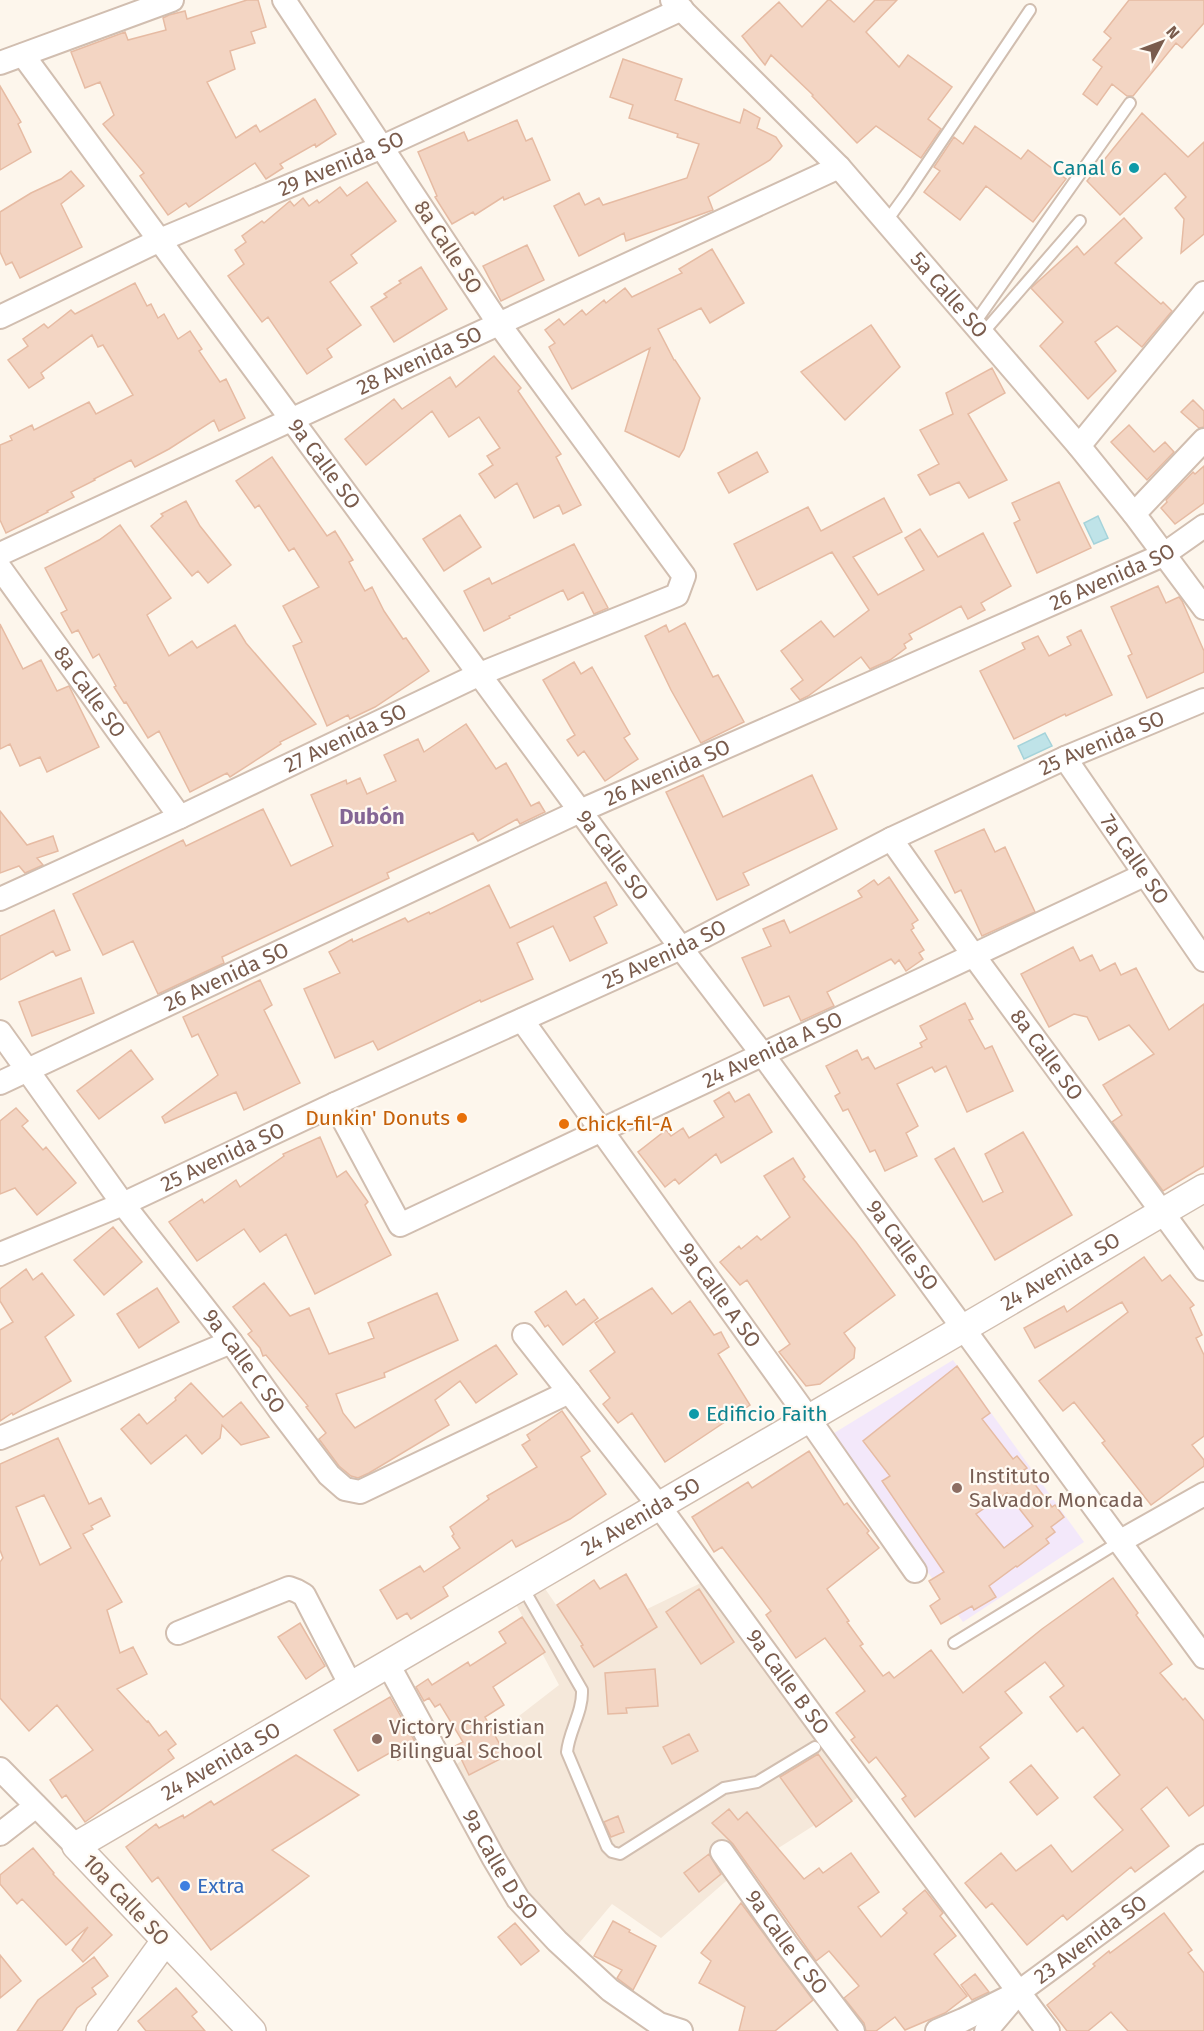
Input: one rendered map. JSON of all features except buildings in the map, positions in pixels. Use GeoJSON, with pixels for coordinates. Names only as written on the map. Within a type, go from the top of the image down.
{"type":"FeatureCollection","features":[{"type":"Feature","properties":{"kind":"street"},"geometry":{"type":"LineString","coordinates":[[0,63],[172,0]]}},
{"type":"Feature","properties":{"kind":"street","name":"8a Calle SO"},"geometry":{"type":"LineString","coordinates":[[284,0],[499,324],[684,576]]}},
{"type":"Feature","properties":{"kind":"street","name":"29 Avenida SO"},"geometry":{"type":"LineString","coordinates":[[0,317],[160,240],[382,147],[677,5]]}},
{"type":"Feature","properties":{"kind":"street","name":"5a Calle SO"},"geometry":{"type":"LineString","coordinates":[[677,5],[839,167],[1079,446],[1134,514],[1204,608]]}},
{"type":"Feature","properties":{"kind":"street","name":"9a Calle SO"},"geometry":{"type":"LineString","coordinates":[[23,55],[681,948],[763,1055],[1204,1657]]}},
{"type":"Feature","properties":{"kind":"street","name":"28 Avenida SO"},"geometry":{"type":"LineString","coordinates":[[0,554],[839,167]]}},
{"type":"Feature","properties":{"kind":"street"},"geometry":{"type":"LineString","coordinates":[[1079,446],[1204,293]]}},
{"type":"Feature","properties":{"kind":"street"},"geometry":{"type":"LineString","coordinates":[[1134,514],[1204,440]]}},
{"type":"Feature","properties":{"kind":"street","name":"26 Avenida SO"},"geometry":{"type":"LineString","coordinates":[[0,1083],[580,811],[1163,555],[1204,526]]}},
{"type":"Feature","properties":{"kind":"street","name":"8a Calle SO"},"geometry":{"type":"LineString","coordinates":[[0,568],[180,817]]}},
{"type":"Feature","properties":{"kind":"street","name":"27 Avenida SO"},"geometry":{"type":"LineString","coordinates":[[0,899],[180,817],[480,674],[677,595],[684,576]]}},
{"type":"Feature","properties":{"kind":"street","name":"25 Avenida SO"},"geometry":{"type":"LineString","coordinates":[[0,1254],[123,1204],[335,1104],[681,948],[891,839],[1065,758],[1204,700]]}},
{"type":"Feature","properties":{"kind":"street","name":"7a Calle SO"},"geometry":{"type":"LineString","coordinates":[[1065,758],[1204,960]]}},
{"type":"Feature","properties":{"kind":"street","name":"8a Calle SO"},"geometry":{"type":"LineString","coordinates":[[891,839],[1204,1269]]}},
{"type":"Feature","properties":{"kind":"street","name":"24 Avenida A SO"},"geometry":{"type":"LineString","coordinates":[[335,1104],[400,1226],[1144,875]]}},
{"type":"Feature","properties":{"kind":"street","name":"9a Calle A SO"},"geometry":{"type":"LineString","coordinates":[[522,1020],[809,1419],[915,1571]]}},
{"type":"Feature","properties":{"kind":"street","name":"9a Calle C SO"},"geometry":{"type":"LineString","coordinates":[[0,1032],[123,1204],[231,1342],[329,1475],[345,1489],[360,1492],[568,1392]]}},
{"type":"Feature","properties":{"kind":"street","name":"24 Avenida SO"},"geometry":{"type":"LineString","coordinates":[[76,1846],[1204,1188]]}},
{"type":"Feature","properties":{"kind":"street","name":"9a Calle B SO"},"geometry":{"type":"LineString","coordinates":[[524,1335],[659,1506],[822,1742],[1048,2031]]}},
{"type":"Feature","properties":{"kind":"street"},"geometry":{"type":"LineString","coordinates":[[0,1438],[231,1342]]}},
{"type":"Feature","properties":{"kind":"street"},"geometry":{"type":"LineString","coordinates":[[1119,1542],[1204,1494]]}},
{"type":"Feature","properties":{"kind":"street"},"geometry":{"type":"LineString","coordinates":[[178,1633],[289,1588],[304,1595],[351,1686]]}},
{"type":"Feature","properties":{"kind":"street","name":"9a Calle D SO"},"geometry":{"type":"LineString","coordinates":[[388,1664],[492,1857],[518,1899],[557,1941],[610,1990],[665,2029]]}},
{"type":"Feature","properties":{"kind":"street","name":"10a Calle SO"},"geometry":{"type":"LineString","coordinates":[[0,1769],[252,2031]]}},
{"type":"Feature","properties":{"kind":"street"},"geometry":{"type":"LineString","coordinates":[[0,1834],[36,1806]]}},
{"type":"Feature","properties":{"kind":"street","name":"9a Calle C SO"},"geometry":{"type":"LineString","coordinates":[[722,1852],[788,1946],[853,2031]]}},
{"type":"Feature","properties":{"kind":"street","name":"23 Avenida SO"},"geometry":{"type":"LineString","coordinates":[[986,2031],[1019,1992],[1204,1857]]}},
{"type":"Feature","properties":{"kind":"street"},"geometry":{"type":"LineString","coordinates":[[100,2031],[165,1941]]}},
{"type":"Feature","properties":{"kind":"street"},"geometry":{"type":"LineString","coordinates":[[937,2031],[1019,1992]]}},
{"type":"Feature","properties":{"kind":"lane"},"geometry":{"type":"LineString","coordinates":[[886,222],[1030,10]]}},
{"type":"Feature","properties":{"kind":"lane"},"geometry":{"type":"LineString","coordinates":[[978,329],[1130,104]]}},
{"type":"Feature","properties":{"kind":"lane"},"geometry":{"type":"LineString","coordinates":[[978,329],[1080,221]]}},
{"type":"Feature","properties":{"kind":"lane"},"geometry":{"type":"LineString","coordinates":[[954,1643],[1119,1542]]}},
{"type":"Feature","properties":{"kind":"lane"},"geometry":{"type":"LineString","coordinates":[[522,1586],[582,1690],[583,1701],[568,1741],[567,1752],[607,1847],[612,1852],[620,1854],[724,1788],[757,1782],[822,1742]]}},
{"type":"Feature","properties":{"kind":"shaded area","name":"Instituto Salvador Moncada"},"geometry":{"type":"Polygon","coordinates":[[[953,1360],[1084,1542],[963,1622],[831,1435],[953,1360]]]}},
{"type":"Feature","properties":{"kind":"shaded area"},"geometry":{"type":"Polygon","coordinates":[[[537,1577],[581,1641],[705,1581],[868,1791],[725,1882],[661,1938],[612,1904],[575,1948],[522,1895],[453,1767],[559,1685],[510,1593],[537,1577]]]}},
{"type":"Feature","properties":{"kind":"water"},"geometry":{"type":"Polygon","coordinates":[[[1098,516],[1108,538],[1094,544],[1084,523],[1098,516]]]}},
{"type":"Feature","properties":{"kind":"water"},"geometry":{"type":"Polygon","coordinates":[[[1045,733],[1052,746],[1024,759],[1018,746],[1045,733]]]}},
{"type":"Feature","properties":{"kind":"place","name":"Canal 6"},"geometry":{"type":"Point","coordinates":[1134,168]}},
{"type":"Feature","properties":{"kind":"place","name":"Dunkin' Donuts"},"geometry":{"type":"Point","coordinates":[462,1118]}},
{"type":"Feature","properties":{"kind":"place","name":"Chick-fil-A"},"geometry":{"type":"Point","coordinates":[564,1124]}},
{"type":"Feature","properties":{"kind":"place","name":"Edificio Faith"},"geometry":{"type":"Point","coordinates":[694,1414]}},
{"type":"Feature","properties":{"kind":"place","name":"Instituto Salvador Moncada"},"geometry":{"type":"Point","coordinates":[957,1488]}},
{"type":"Feature","properties":{"kind":"place","name":"Victory Christian Bilingual School"},"geometry":{"type":"Point","coordinates":[377,1739]}},
{"type":"Feature","properties":{"kind":"place","name":"Extra"},"geometry":{"type":"Point","coordinates":[185,1886]}},
{"type":"Feature","properties":{"kind":"district","name":"Dubón"},"geometry":{"type":"Point","coordinates":[372,816]}}]}
